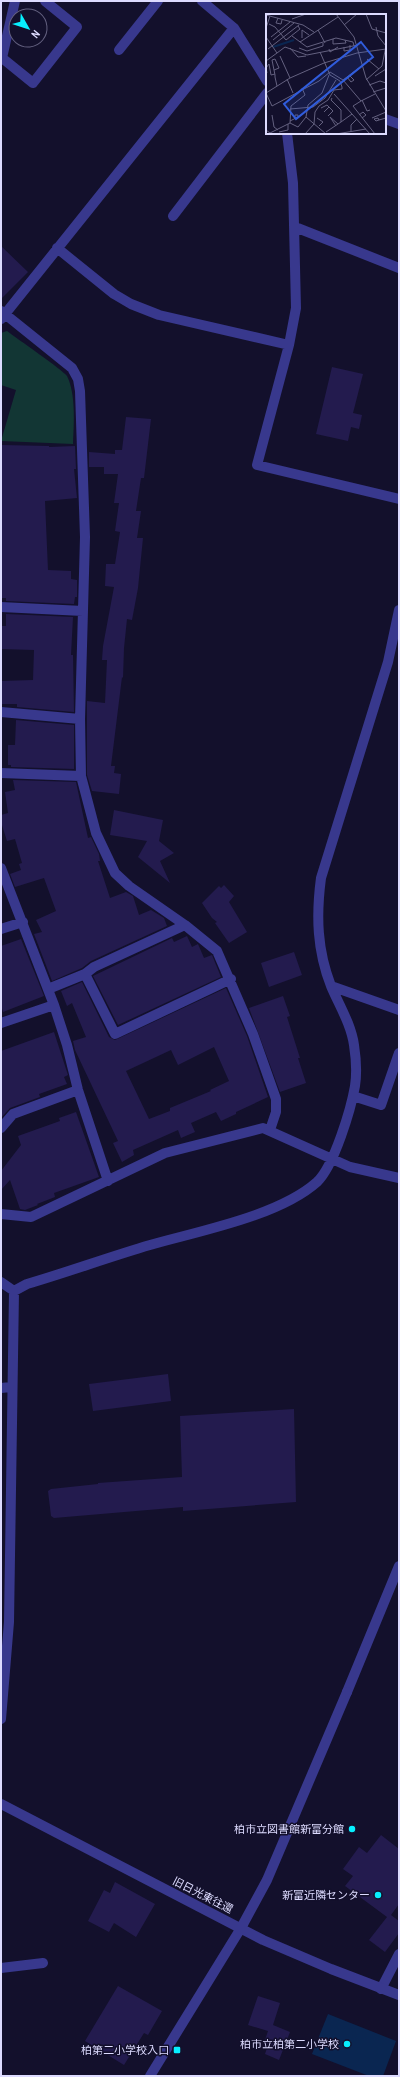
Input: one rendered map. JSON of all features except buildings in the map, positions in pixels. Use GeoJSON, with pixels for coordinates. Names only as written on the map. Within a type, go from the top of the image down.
{"type":"FeatureCollection","features":[{"type":"Feature","properties":{"kind":"street"},"geometry":{"type":"LineString","coordinates":[[16,1],[2,58],[33,83],[77,27],[45,1]]}},
{"type":"Feature","properties":{"kind":"street"},"geometry":{"type":"LineString","coordinates":[[119,50],[158,1]]}},
{"type":"Feature","properties":{"kind":"street"},"geometry":{"type":"LineString","coordinates":[[202,1],[234,28],[266,79]]}},
{"type":"Feature","properties":{"kind":"street"},"geometry":{"type":"LineString","coordinates":[[234,28],[2,314],[72,368],[78,379],[80,391],[85,537],[80,719],[81,776],[96,833],[115,873],[129,886],[185,925],[217,951],[253,1034],[276,1099],[276,1112],[270,1130]]}},
{"type":"Feature","properties":{"kind":"street"},"geometry":{"type":"LineString","coordinates":[[173,216],[266,94]]}},
{"type":"Feature","properties":{"kind":"street"},"geometry":{"type":"LineString","coordinates":[[386,119],[399,124]]}},
{"type":"Feature","properties":{"kind":"street"},"geometry":{"type":"LineString","coordinates":[[287,134],[293,183],[295,227],[293,242],[296,308],[257,465],[399,499]]}},
{"type":"Feature","properties":{"kind":"street"},"geometry":{"type":"LineString","coordinates":[[295,227],[399,268]]}},
{"type":"Feature","properties":{"kind":"street"},"geometry":{"type":"LineString","coordinates":[[57,248],[114,294],[131,304],[158,315],[288,345]]}},
{"type":"Feature","properties":{"kind":"street"},"geometry":{"type":"LineString","coordinates":[[1,607],[83,611]]}},
{"type":"Feature","properties":{"kind":"street"},"geometry":{"type":"LineString","coordinates":[[14,1291],[27,1284],[149,1245],[226,1224],[269,1209],[296,1197],[318,1181],[332,1160],[353,1096],[356,1066],[354,1045],[344,1014],[331,986],[324,964],[317,926],[321,878],[388,662],[399,610]]}},
{"type":"Feature","properties":{"kind":"street"},"geometry":{"type":"LineString","coordinates":[[1,712],[80,719]]}},
{"type":"Feature","properties":{"kind":"street"},"geometry":{"type":"LineString","coordinates":[[1,773],[81,776]]}},
{"type":"Feature","properties":{"kind":"street"},"geometry":{"type":"LineString","coordinates":[[1,868],[54,1005],[67,1045],[78,1090],[108,1181]]}},
{"type":"Feature","properties":{"kind":"street"},"geometry":{"type":"LineString","coordinates":[[1,928],[23,922]]}},
{"type":"Feature","properties":{"kind":"street"},"geometry":{"type":"LineString","coordinates":[[48,989],[85,974],[94,967],[185,925]]}},
{"type":"Feature","properties":{"kind":"street"},"geometry":{"type":"LineString","coordinates":[[85,974],[114,1034],[230,979]]}},
{"type":"Feature","properties":{"kind":"street"},"geometry":{"type":"LineString","coordinates":[[331,986],[399,1010]]}},
{"type":"Feature","properties":{"kind":"street"},"geometry":{"type":"LineString","coordinates":[[1,1022],[54,1005]]}},
{"type":"Feature","properties":{"kind":"street"},"geometry":{"type":"LineString","coordinates":[[353,1096],[381,1104],[399,1053]]}},
{"type":"Feature","properties":{"kind":"street"},"geometry":{"type":"LineString","coordinates":[[1,1128],[12,1114],[78,1090]]}},
{"type":"Feature","properties":{"kind":"street"},"geometry":{"type":"LineString","coordinates":[[1,1214],[31,1217],[165,1153],[263,1128],[350,1168],[399,1178]]}},
{"type":"Feature","properties":{"kind":"street"},"geometry":{"type":"LineString","coordinates":[[1,1282],[14,1291]]}},
{"type":"Feature","properties":{"kind":"street"},"geometry":{"type":"LineString","coordinates":[[1,1719],[9,1622],[6,1387],[14,1291]]}},
{"type":"Feature","properties":{"kind":"street"},"geometry":{"type":"LineString","coordinates":[[150,2076],[241,1928],[267,1880],[399,1566]]}},
{"type":"Feature","properties":{"kind":"street","name":"旧日光東往還"},"geometry":{"type":"LineString","coordinates":[[1,1804],[241,1928],[297,1955],[399,1995]]}},
{"type":"Feature","properties":{"kind":"street"},"geometry":{"type":"LineString","coordinates":[[381,1989],[399,1954]]}},
{"type":"Feature","properties":{"kind":"street"},"geometry":{"type":"LineString","coordinates":[[1,1968],[43,1963]]}},
{"type":"Feature","properties":{"kind":"green space"},"geometry":{"type":"Polygon","coordinates":[[[7,331],[67,376],[72,391],[73,400],[73,444],[1,441],[16,390],[1,385],[1,333],[7,331]]]}},
{"type":"Feature","properties":{"kind":"water"},"geometry":{"type":"Polygon","coordinates":[[[328,2014],[396,2041],[383,2076],[369,2076],[312,2054],[328,2014]]]}},
{"type":"Feature","properties":{"kind":"place","name":"柏市立図書館新富分館"},"geometry":{"type":"Point","coordinates":[352,1829]}},
{"type":"Feature","properties":{"kind":"place","name":"新富近隣センター"},"geometry":{"type":"Point","coordinates":[378,1895]}},
{"type":"Feature","properties":{"kind":"place","name":"柏市立柏第二小学校"},"geometry":{"type":"Point","coordinates":[347,2044]}},
{"type":"Feature","properties":{"kind":"place","name":"柏第二小学校入口"},"geometry":{"type":"Point","coordinates":[177,2050]}}]}
